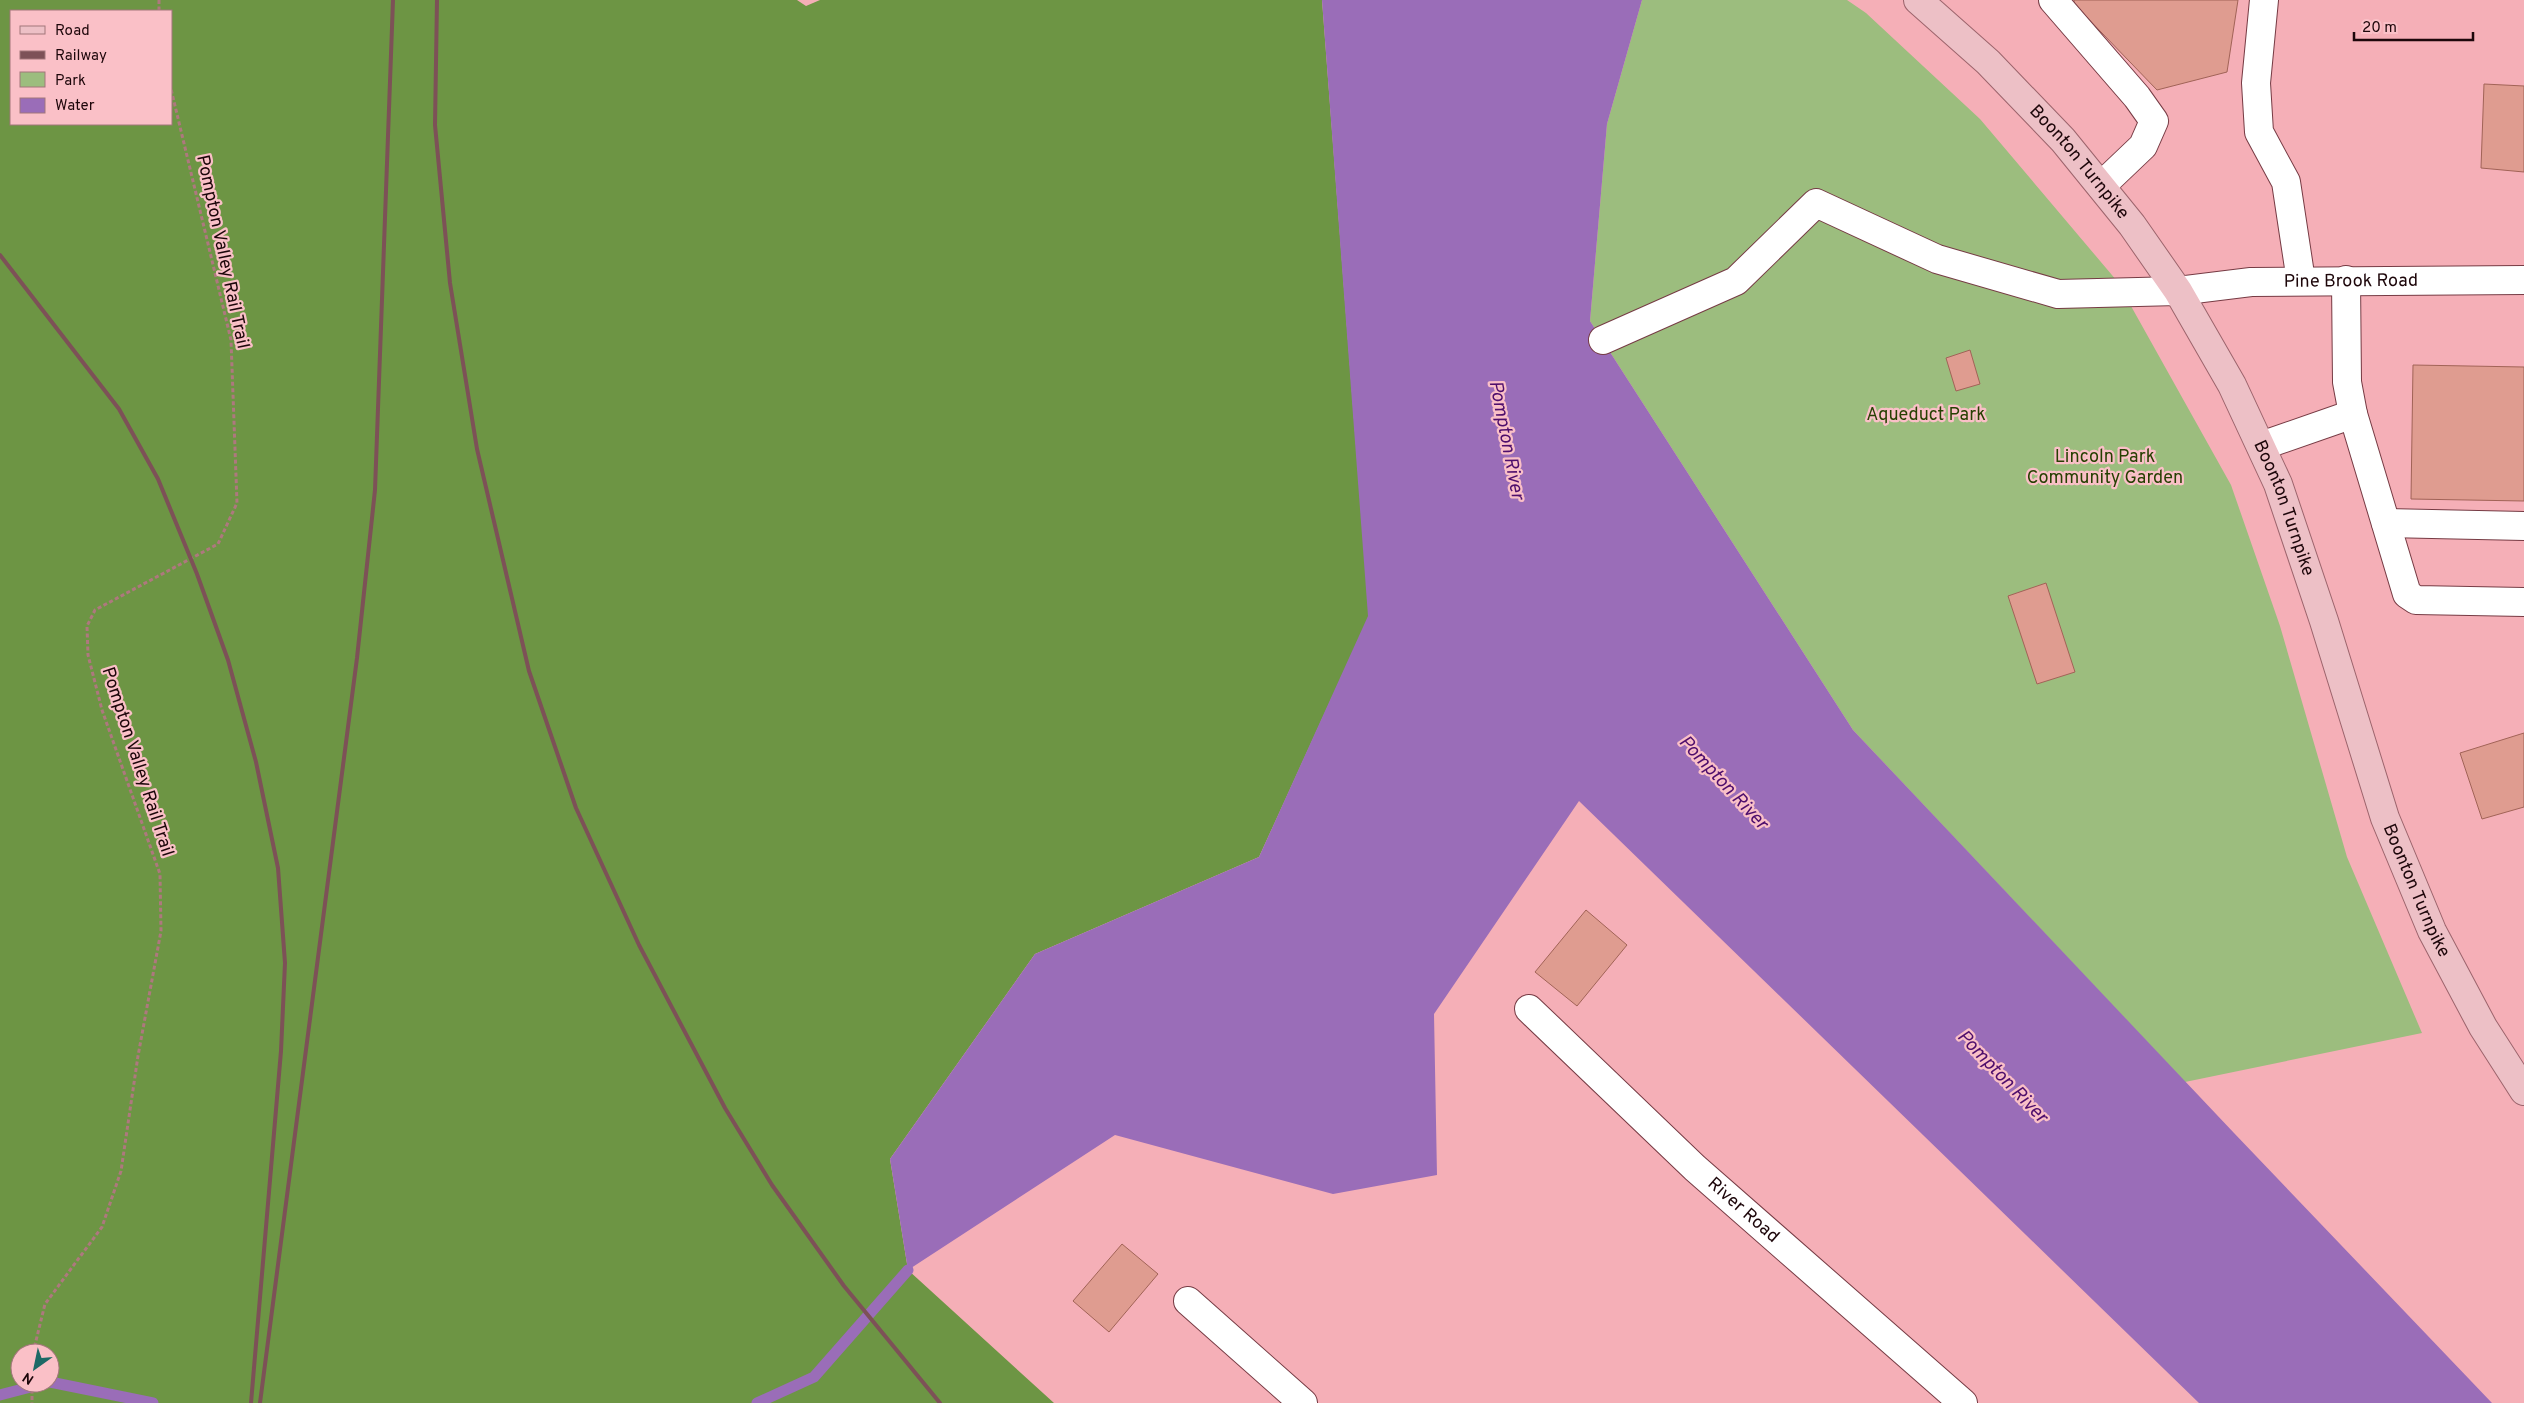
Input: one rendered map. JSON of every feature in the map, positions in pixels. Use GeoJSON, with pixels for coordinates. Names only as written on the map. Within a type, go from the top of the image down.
{"type":"FeatureCollection","features":[{"type":"Feature","properties":{"kind":"main road","name":"Boonton Turnpike"},"geometry":{"type":"LineString","coordinates":[[1918,0],[1988,62],[2063,140],[2132,225],[2178,291],[2232,385],[2278,484],[2324,621],[2385,818],[2432,931],[2483,1027],[2524,1091]]}},
{"type":"Feature","properties":{"kind":"street"},"geometry":{"type":"LineString","coordinates":[[2053,0],[2137,97],[2154,121],[2143,146],[2100,186]]}},
{"type":"Feature","properties":{"kind":"street"},"geometry":{"type":"LineString","coordinates":[[2264,0],[2256,83],[2259,132],[2286,182],[2301,281]]}},
{"type":"Feature","properties":{"kind":"street","name":"Pine Brook Road"},"geometry":{"type":"LineString","coordinates":[[1603,340],[1736,281],[1816,203],[1937,259],[2058,294],[2178,291],[2251,282],[2524,280]]}},
{"type":"Feature","properties":{"kind":"street"},"geometry":{"type":"LineString","coordinates":[[2346,280],[2347,382],[2353,414],[2407,594],[2416,600],[2524,602]]}},
{"type":"Feature","properties":{"kind":"street"},"geometry":{"type":"LineString","coordinates":[[2261,446],[2353,414]]}},
{"type":"Feature","properties":{"kind":"street"},"geometry":{"type":"LineString","coordinates":[[2386,523],[2524,526]]}},
{"type":"Feature","properties":{"kind":"street","name":"River Road"},"geometry":{"type":"LineString","coordinates":[[1529,1009],[1695,1168],[1963,1403]]}},
{"type":"Feature","properties":{"kind":"street"},"geometry":{"type":"LineString","coordinates":[[1188,1301],[1303,1403]]}},
{"type":"Feature","properties":{"kind":"path","name":"Pompton Valley Rail Trail"},"geometry":{"type":"LineString","coordinates":[[35,1343],[44,1304],[102,1227],[121,1171],[138,1056],[161,931],[160,874],[102,710],[88,655],[87,626],[95,610],[218,544],[236,503],[231,340],[172,93]]}},
{"type":"Feature","properties":{"kind":"green space"},"geometry":{"type":"Polygon","coordinates":[[[0,0],[797,0],[806,6],[820,0],[1322,0],[1369,616],[1259,857],[1035,954],[890,1159],[908,1270],[1054,1403],[0,1403],[0,0]]]}},
{"type":"Feature","properties":{"kind":"green space","name":"Aqueduct Park"},"geometry":{"type":"Polygon","coordinates":[[[1642,0],[1847,0],[1866,13],[1980,119],[2117,281],[2231,485],[2280,626],[2347,857],[2422,1033],[2185,1082],[1853,730],[1590,321],[1607,124],[1642,0]]]}},
{"type":"Feature","properties":{"kind":"water","name":"Pompton River"},"geometry":{"type":"Polygon","coordinates":[[[1322,0],[1642,0],[1607,124],[1590,321],[1853,730],[2492,1403],[2199,1403],[1579,801],[1434,1014],[1437,1175],[1333,1194],[1115,1135],[908,1270],[890,1159],[1035,954],[1259,857],[1368,616],[1322,0]]]}},
{"type":"Feature","properties":{"kind":"building"},"geometry":{"type":"Polygon","coordinates":[[[2074,0],[2238,0],[2227,72],[2157,90],[2074,4],[2074,0]]]}},
{"type":"Feature","properties":{"kind":"building"},"geometry":{"type":"Polygon","coordinates":[[[2484,84],[2524,86],[2524,172],[2481,168],[2484,84]]]}},
{"type":"Feature","properties":{"kind":"building"},"geometry":{"type":"Polygon","coordinates":[[[1970,350],[1980,384],[1956,391],[1946,358],[1970,350]]]}},
{"type":"Feature","properties":{"kind":"building"},"geometry":{"type":"Polygon","coordinates":[[[2413,365],[2524,367],[2524,501],[2411,499],[2413,365]]]}},
{"type":"Feature","properties":{"kind":"building"},"geometry":{"type":"Polygon","coordinates":[[[2046,583],[2075,672],[2037,684],[2008,596],[2046,583]]]}},
{"type":"Feature","properties":{"kind":"building"},"geometry":{"type":"Polygon","coordinates":[[[2524,733],[2524,807],[2482,819],[2460,753],[2524,733]]]}},
{"type":"Feature","properties":{"kind":"building"},"geometry":{"type":"Polygon","coordinates":[[[1586,910],[1627,945],[1577,1006],[1535,972],[1586,910]]]}},
{"type":"Feature","properties":{"kind":"building"},"geometry":{"type":"Polygon","coordinates":[[[1122,1244],[1158,1274],[1109,1332],[1073,1301],[1122,1244]]]}},
{"type":"Feature","properties":{"kind":"waterway"},"geometry":{"type":"LineString","coordinates":[[757,1403],[814,1377],[908,1270]]}},
{"type":"Feature","properties":{"kind":"waterway"},"geometry":{"type":"LineString","coordinates":[[60,1384],[153,1403]]}},
{"type":"Feature","properties":{"kind":"waterway"},"geometry":{"type":"LineString","coordinates":[[0,1395],[10,1392]]}},
{"type":"Feature","properties":{"kind":"railway"},"geometry":{"type":"LineString","coordinates":[[260,1403],[357,658],[375,490],[393,0]]}},
{"type":"Feature","properties":{"kind":"railway"},"geometry":{"type":"LineString","coordinates":[[437,0],[435,125],[450,283],[477,449],[529,671],[576,808],[639,945],[725,1108],[772,1185],[844,1286],[940,1403]]}},
{"type":"Feature","properties":{"kind":"railway"},"geometry":{"type":"LineString","coordinates":[[0,255],[119,409],[158,479],[197,574],[228,660],[256,762],[278,868],[285,963],[281,1051],[251,1403]]}},
{"type":"Feature","properties":{"kind":"park label","name":"Lincoln Park Community Garden"},"geometry":{"type":"Point","coordinates":[2105,467]}}]}
